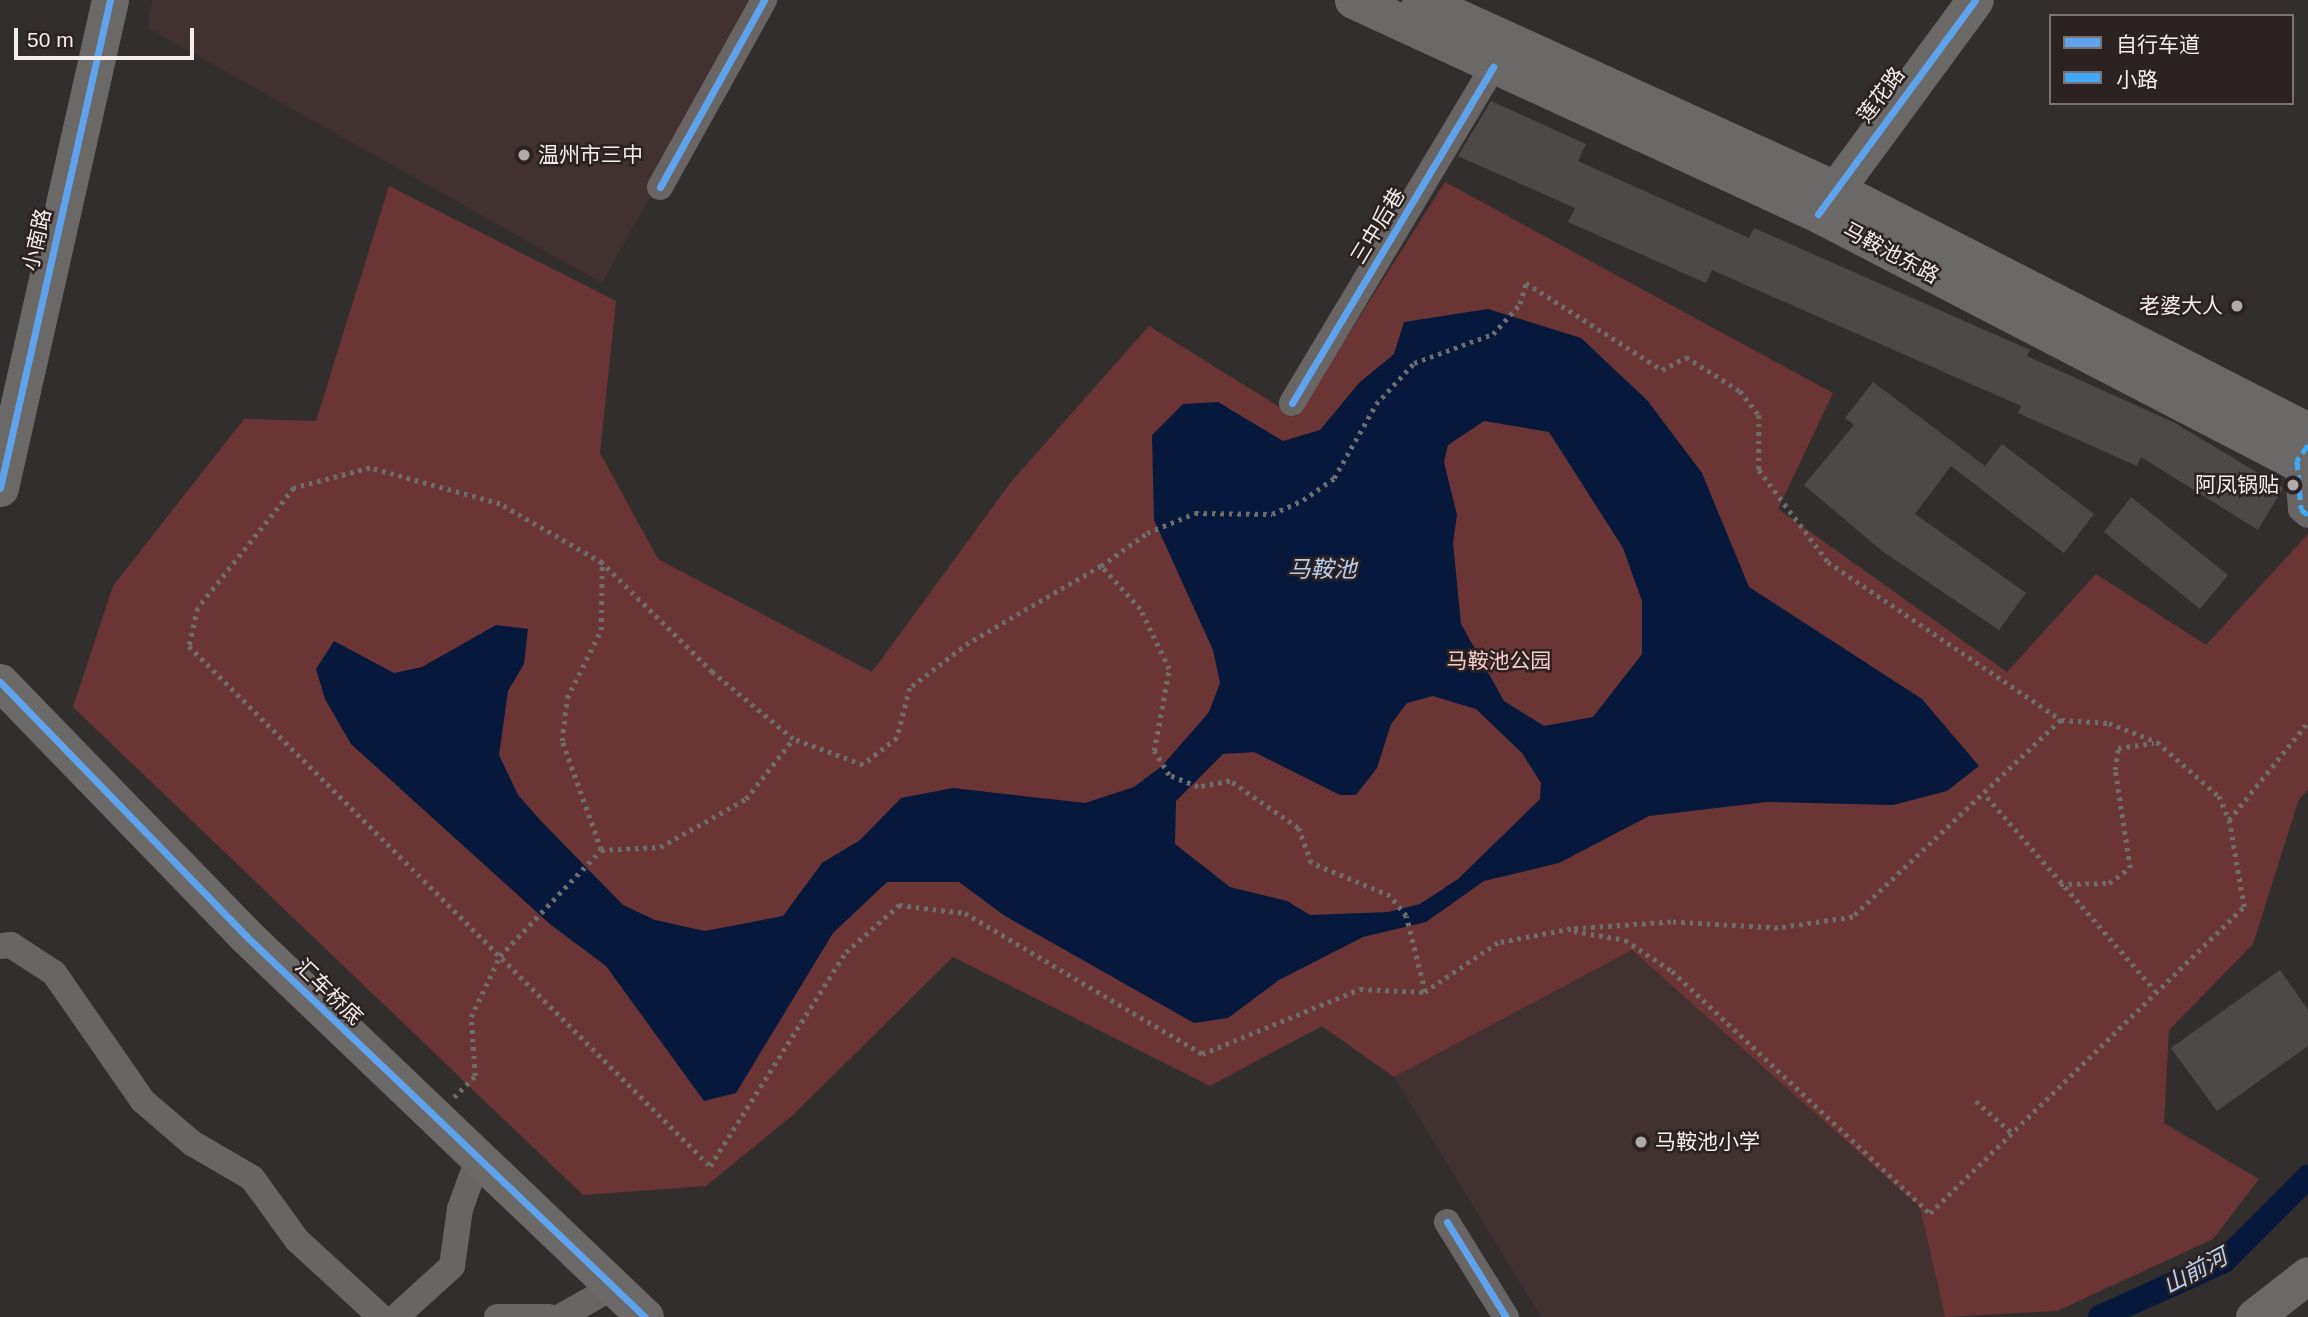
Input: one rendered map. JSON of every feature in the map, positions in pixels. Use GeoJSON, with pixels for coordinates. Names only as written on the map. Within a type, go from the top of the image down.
{"type":"FeatureCollection","features":[{"type":"Feature","properties":{"kind":"street","name":"小南路"},"geometry":{"type":"LineString","coordinates":[[0,488],[110,0]]}},
{"type":"Feature","properties":{"kind":"street"},"geometry":{"type":"LineString","coordinates":[[660,187],[764,0]]}},
{"type":"Feature","properties":{"kind":"street","name":"马鞍池东路"},"geometry":{"type":"LineString","coordinates":[[1353,0],[1493,67],[1826,201]]}},
{"type":"Feature","properties":{"kind":"street","name":"马鞍池东路"},"geometry":{"type":"LineString","coordinates":[[1420,0],[1826,201],[2305,451]]}},
{"type":"Feature","properties":{"kind":"street","name":"莲花路"},"geometry":{"type":"LineString","coordinates":[[1826,201],[1975,0]]}},
{"type":"Feature","properties":{"kind":"street","name":"三中后巷"},"geometry":{"type":"LineString","coordinates":[[1292,404],[1493,67]]}},
{"type":"Feature","properties":{"kind":"street"},"geometry":{"type":"LineString","coordinates":[[2305,451],[2301,509],[2308,515]]}},
{"type":"Feature","properties":{"kind":"street","name":"汇车桥底"},"geometry":{"type":"LineString","coordinates":[[0,682],[434,1118],[645,1317]]}},
{"type":"Feature","properties":{"kind":"street"},"geometry":{"type":"LineString","coordinates":[[0,946],[11,945],[54,973],[143,1101],[192,1143],[252,1178],[298,1240],[381,1317]]}},
{"type":"Feature","properties":{"kind":"street"},"geometry":{"type":"LineString","coordinates":[[396,1317],[452,1266],[460,1209],[478,1159]]}},
{"type":"Feature","properties":{"kind":"street"},"geometry":{"type":"LineString","coordinates":[[1447,1222],[1506,1317]]}},
{"type":"Feature","properties":{"kind":"street"},"geometry":{"type":"LineString","coordinates":[[2254,1317],[2308,1275]]}},
{"type":"Feature","properties":{"kind":"street"},"geometry":{"type":"LineString","coordinates":[[560,1317],[613,1287]]}},
{"type":"Feature","properties":{"kind":"street"},"geometry":{"type":"LineString","coordinates":[[497,1317],[549,1317]]}},
{"type":"Feature","properties":{"kind":"path"},"geometry":{"type":"LineString","coordinates":[[1571,929],[1598,940],[1625,940],[1672,971],[1930,1213],[2155,990],[2244,907],[2229,820],[2219,796],[2157,742],[2109,723],[2061,720],[1828,562],[1759,470],[1759,415],[1740,391],[1686,356],[1662,370],[1526,283],[1520,304],[1493,334],[1414,363],[1376,404],[1334,478],[1303,500],[1272,514],[1195,513],[1147,533],[1101,566],[969,643],[910,688],[897,738],[863,765],[793,739],[712,672],[602,564],[500,504],[370,468],[294,488],[198,608],[189,646],[710,1166],[846,952],[899,905],[965,912],[1202,1054],[1360,989],[1425,992],[1498,943],[1571,929],[1671,922],[1778,928],[1853,917],[1987,797],[2061,720]]}},
{"type":"Feature","properties":{"kind":"path"},"geometry":{"type":"LineString","coordinates":[[601,850],[562,741],[567,698],[601,630],[602,564]]}},
{"type":"Feature","properties":{"kind":"path"},"geometry":{"type":"LineString","coordinates":[[1101,566],[1140,609],[1169,669],[1154,751],[1169,775],[1198,787],[1230,781],[1298,828],[1311,863],[1390,896],[1406,916],[1425,992]]}},
{"type":"Feature","properties":{"kind":"path"},"geometry":{"type":"LineString","coordinates":[[2229,820],[2308,722]]}},
{"type":"Feature","properties":{"kind":"path"},"geometry":{"type":"LineString","coordinates":[[434,1118],[475,1076],[471,1017],[500,956],[601,850],[660,846],[746,799],[793,739]]}},
{"type":"Feature","properties":{"kind":"path"},"geometry":{"type":"LineString","coordinates":[[2059,884],[2109,883],[2130,868],[2115,770],[2118,748],[2157,742]]}},
{"type":"Feature","properties":{"kind":"path"},"geometry":{"type":"LineString","coordinates":[[1987,797],[2059,884],[2155,990]]}},
{"type":"Feature","properties":{"kind":"path"},"geometry":{"type":"LineString","coordinates":[[1976,1101],[2011,1132]]}},
{"type":"Feature","properties":{"kind":"shaded area","name":"温州市三中"},"geometry":{"type":"Polygon","coordinates":[[[152,0],[760,0],[602,283],[148,28],[152,0]]]}},
{"type":"Feature","properties":{"kind":"shaded area","name":"马鞍池小学"},"geometry":{"type":"Polygon","coordinates":[[[1632,950],[1920,1207],[1945,1317],[1541,1317],[1394,1077],[1632,950]]]}},
{"type":"Feature","properties":{"kind":"green space","name":"马鞍池公园"},"geometry":{"type":"Polygon","coordinates":[[[1445,182],[1833,393],[1778,509],[2007,672],[2096,574],[2206,645],[2308,534],[2308,790],[2299,799],[2253,944],[2169,1030],[2164,1123],[2259,1179],[2213,1239],[2057,1311],[1945,1317],[1920,1207],[1632,950],[1394,1077],[1322,1026],[1210,1086],[953,957],[793,1115],[706,1186],[583,1195],[73,707],[113,586],[244,419],[316,421],[389,186],[616,301],[600,453],[658,559],[872,672],[1011,482],[1149,326],[1296,417],[1445,182]]]}},
{"type":"Feature","properties":{"kind":"water","name":"马鞍池"},"geometry":{"type":"Polygon","coordinates":[[[1488,309],[1581,338],[1647,400],[1702,473],[1749,587],[1922,699],[1979,766],[1947,791],[1893,805],[1767,802],[1649,816],[1559,863],[1484,881],[1426,922],[1363,937],[1279,980],[1228,1018],[1194,1023],[1005,916],[959,882],[887,882],[833,933],[736,1093],[704,1101],[606,966],[551,925],[351,744],[325,699],[316,669],[334,641],[394,673],[422,667],[496,625],[528,629],[524,664],[508,691],[499,755],[518,795],[541,821],[623,905],[655,920],[705,931],[783,916],[822,863],[860,840],[901,798],[953,788],[1085,803],[1134,787],[1162,766],[1209,712],[1220,683],[1213,650],[1154,520],[1152,435],[1183,404],[1218,402],[1283,441],[1320,430],[1359,383],[1394,354],[1404,322],[1488,309]],[[1484,421],[1448,445],[1444,462],[1457,515],[1453,543],[1461,624],[1504,701],[1544,726],[1593,717],[1642,654],[1642,601],[1623,548],[1549,432],[1484,421]],[[1433,696],[1407,703],[1391,724],[1377,768],[1356,795],[1340,795],[1254,752],[1223,754],[1176,801],[1175,844],[1230,887],[1287,901],[1310,915],[1388,912],[1420,904],[1458,879],[1540,799],[1541,783],[1522,753],[1476,709],[1433,696]]]}},
{"type":"Feature","properties":{"kind":"building"},"geometry":{"type":"Polygon","coordinates":[[[1491,101],[1586,144],[1578,161],[1749,238],[1754,228],[2030,350],[2027,356],[2175,423],[2283,488],[2258,530],[2141,457],[2137,466],[2018,413],[2021,406],[1712,270],[1706,283],[1568,222],[1575,208],[1458,156],[1491,101]]]}},
{"type":"Feature","properties":{"kind":"building"},"geometry":{"type":"Polygon","coordinates":[[[1873,382],[1985,466],[2002,444],[2094,514],[2064,553],[1951,466],[1915,514],[2026,593],[1999,630],[1882,551],[1804,485],[1854,425],[1845,418],[1873,382]]]}},
{"type":"Feature","properties":{"kind":"building"},"geometry":{"type":"Polygon","coordinates":[[[2131,497],[2228,575],[2200,609],[2104,532],[2131,497]]]}},
{"type":"Feature","properties":{"kind":"building"},"geometry":{"type":"Polygon","coordinates":[[[2280,970],[2308,1010],[2308,1046],[2217,1111],[2171,1048],[2280,970]]]}},
{"type":"Feature","properties":{"kind":"waterway","name":"山前河"},"geometry":{"type":"LineString","coordinates":[[2100,1317],[2224,1261],[2308,1177]]}},
{"type":"Feature","properties":{"kind":"marked path"},"geometry":{"type":"LineString","coordinates":[[2308,445],[2297,460],[2301,509],[2308,515]]}},
{"type":"Feature","properties":{"kind":"cycle path"},"geometry":{"type":"LineString","coordinates":[[0,488],[110,0]]}},
{"type":"Feature","properties":{"kind":"cycle path"},"geometry":{"type":"LineString","coordinates":[[660,187],[764,0]]}},
{"type":"Feature","properties":{"kind":"cycle path"},"geometry":{"type":"LineString","coordinates":[[1818,214],[1975,0]]}},
{"type":"Feature","properties":{"kind":"cycle path"},"geometry":{"type":"LineString","coordinates":[[1292,403],[1493,67]]}},
{"type":"Feature","properties":{"kind":"cycle path"},"geometry":{"type":"LineString","coordinates":[[0,682],[245,935],[645,1317]]}},
{"type":"Feature","properties":{"kind":"cycle path"},"geometry":{"type":"LineString","coordinates":[[1447,1222],[1506,1317]]}},
{"type":"Feature","properties":{"kind":"place","name":"温州市三中"},"geometry":{"type":"Point","coordinates":[524,155]}},
{"type":"Feature","properties":{"kind":"place","name":"老婆大人"},"geometry":{"type":"Point","coordinates":[2237,306]}},
{"type":"Feature","properties":{"kind":"place","name":"阿凤锅贴"},"geometry":{"type":"Point","coordinates":[2293,485]}},
{"type":"Feature","properties":{"kind":"place","name":"马鞍池小学"},"geometry":{"type":"Point","coordinates":[1641,1142]}}]}
